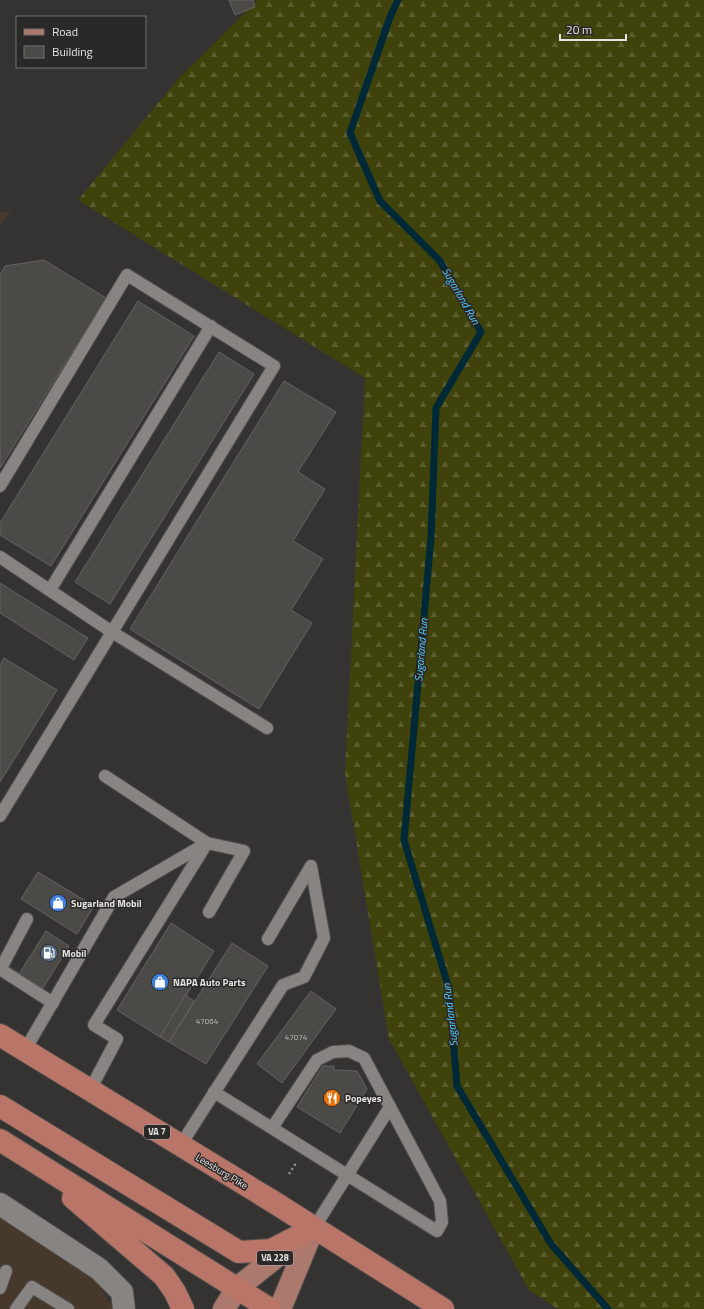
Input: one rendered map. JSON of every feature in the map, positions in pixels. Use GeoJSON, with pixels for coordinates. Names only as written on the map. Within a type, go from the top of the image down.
{"type":"FeatureCollection","features":[{"type":"Feature","properties":{"kind":"highway","name":"Leesburg Pike"},"geometry":{"type":"LineString","coordinates":[[0,1035],[443,1309]]}},
{"type":"Feature","properties":{"kind":"highway"},"geometry":{"type":"LineString","coordinates":[[0,1106],[239,1252],[271,1250],[314,1228]]}},
{"type":"Feature","properties":{"kind":"highway"},"geometry":{"type":"LineString","coordinates":[[8,1145],[270,1309]]}},
{"type":"Feature","properties":{"kind":"highway"},"geometry":{"type":"LineString","coordinates":[[8,1145],[160,1272],[175,1292],[183,1309]]}},
{"type":"Feature","properties":{"kind":"main road","name":"VA 228"},"geometry":{"type":"LineString","coordinates":[[224,1309],[237,1288],[314,1228]]}},
{"type":"Feature","properties":{"kind":"main road","name":"VA 228"},"geometry":{"type":"LineString","coordinates":[[280,1309],[314,1228]]}},
{"type":"Feature","properties":{"kind":"street"},"geometry":{"type":"LineString","coordinates":[[0,1204],[99,1269],[123,1301]]}},
{"type":"Feature","properties":{"kind":"lane"},"geometry":{"type":"LineString","coordinates":[[0,486],[127,275],[274,366],[0,816]]}},
{"type":"Feature","properties":{"kind":"lane"},"geometry":{"type":"LineString","coordinates":[[50,590],[211,326]]}},
{"type":"Feature","properties":{"kind":"lane"},"geometry":{"type":"LineString","coordinates":[[0,557],[112,632],[267,728]]}},
{"type":"Feature","properties":{"kind":"lane"},"geometry":{"type":"LineString","coordinates":[[105,776],[207,843],[244,851],[209,912]]}},
{"type":"Feature","properties":{"kind":"lane"},"geometry":{"type":"LineString","coordinates":[[26,1050],[114,897],[207,843]]}},
{"type":"Feature","properties":{"kind":"lane"},"geometry":{"type":"LineString","coordinates":[[90,1090],[117,1039],[94,1025],[207,843]]}},
{"type":"Feature","properties":{"kind":"lane"},"geometry":{"type":"LineString","coordinates":[[180,1146],[283,985],[304,976],[324,938],[311,866],[268,939]]}},
{"type":"Feature","properties":{"kind":"lane"},"geometry":{"type":"LineString","coordinates":[[28,919],[0,969],[53,1003]]}},
{"type":"Feature","properties":{"kind":"lane"},"geometry":{"type":"LineString","coordinates":[[214,1092],[437,1231],[442,1222],[440,1201],[364,1058],[349,1051],[333,1052],[317,1060],[272,1128]]}},
{"type":"Feature","properties":{"kind":"lane"},"geometry":{"type":"LineString","coordinates":[[314,1228],[390,1107]]}},
{"type":"Feature","properties":{"kind":"lane"},"geometry":{"type":"LineString","coordinates":[[0,1286],[6,1271]]}},
{"type":"Feature","properties":{"kind":"lane"},"geometry":{"type":"LineString","coordinates":[[16,1309],[32,1287],[68,1309]]}},
{"type":"Feature","properties":{"kind":"path"},"geometry":{"type":"LineString","coordinates":[[289,1174],[299,1159]]}},
{"type":"Feature","properties":{"kind":"shaded area"},"geometry":{"type":"Polygon","coordinates":[[[11,211],[0,226],[0,212],[11,211]]]}},
{"type":"Feature","properties":{"kind":"shaded area"},"geometry":{"type":"Polygon","coordinates":[[[0,1218],[93,1276],[114,1309],[0,1309],[0,1218]]]}},
{"type":"Feature","properties":{"kind":"green space"},"geometry":{"type":"Polygon","coordinates":[[[258,0],[704,0],[704,1309],[558,1309],[529,1290],[389,1039],[345,773],[365,378],[78,200],[178,79],[258,0]]]}},
{"type":"Feature","properties":{"kind":"building"},"geometry":{"type":"Polygon","coordinates":[[[229,0],[253,0],[255,7],[235,15],[229,0]]]}},
{"type":"Feature","properties":{"kind":"building"},"geometry":{"type":"Polygon","coordinates":[[[44,260],[106,298],[0,468],[0,275],[5,266],[44,260]]]}},
{"type":"Feature","properties":{"kind":"building"},"geometry":{"type":"Polygon","coordinates":[[[138,301],[194,336],[51,566],[0,535],[0,523],[138,301]]]}},
{"type":"Feature","properties":{"kind":"building"},"geometry":{"type":"Polygon","coordinates":[[[219,352],[254,374],[110,604],[75,582],[219,352]]]}},
{"type":"Feature","properties":{"kind":"building"},"geometry":{"type":"Polygon","coordinates":[[[284,381],[336,412],[298,472],[325,489],[293,541],[323,559],[291,610],[312,623],[259,709],[130,629],[284,381]]]}},
{"type":"Feature","properties":{"kind":"building"},"geometry":{"type":"Polygon","coordinates":[[[0,583],[88,638],[74,660],[0,613],[0,583]]]}},
{"type":"Feature","properties":{"kind":"building"},"geometry":{"type":"Polygon","coordinates":[[[4,658],[57,690],[0,782],[0,665],[4,658]]]}},
{"type":"Feature","properties":{"kind":"building","name":"Sugarland Mobil"},"geometry":{"type":"Polygon","coordinates":[[[38,872],[94,906],[77,934],[21,899],[38,872]]]}},
{"type":"Feature","properties":{"kind":"building"},"geometry":{"type":"Polygon","coordinates":[[[171,923],[214,951],[160,1037],[117,1010],[171,923]]]}},
{"type":"Feature","properties":{"kind":"building","name":"Mobil"},"geometry":{"type":"Polygon","coordinates":[[[46,931],[69,946],[43,988],[19,974],[46,931]]]}},
{"type":"Feature","properties":{"kind":"building"},"geometry":{"type":"Polygon","coordinates":[[[232,943],[268,966],[206,1064],[169,1042],[232,943]]]}},
{"type":"Feature","properties":{"kind":"building"},"geometry":{"type":"Polygon","coordinates":[[[311,991],[336,1009],[282,1083],[257,1064],[311,991]]]}},
{"type":"Feature","properties":{"kind":"building"},"geometry":{"type":"Polygon","coordinates":[[[185,995],[194,1001],[169,1042],[160,1037],[185,995]]]}},
{"type":"Feature","properties":{"kind":"building","name":"Popeyes"},"geometry":{"type":"Polygon","coordinates":[[[323,1066],[334,1066],[334,1070],[357,1071],[367,1089],[340,1133],[297,1107],[323,1066]]]}},
{"type":"Feature","properties":{"kind":"waterway","name":"Sugarland Run"},"geometry":{"type":"LineString","coordinates":[[398,0],[390,17],[350,133],[380,201],[440,261],[481,332],[436,408],[431,538],[404,840],[449,989],[457,1086],[551,1244],[608,1309]]}},
{"type":"Feature","properties":{"kind":"place","name":"Sugarland Mobil"},"geometry":{"type":"Point","coordinates":[58,903]}},
{"type":"Feature","properties":{"kind":"place","name":"Mobil"},"geometry":{"type":"Point","coordinates":[49,953]}},
{"type":"Feature","properties":{"kind":"place","name":"NAPA Auto Parts"},"geometry":{"type":"Point","coordinates":[160,982]}},
{"type":"Feature","properties":{"kind":"place","name":"Popeyes"},"geometry":{"type":"Point","coordinates":[332,1098]}}]}
